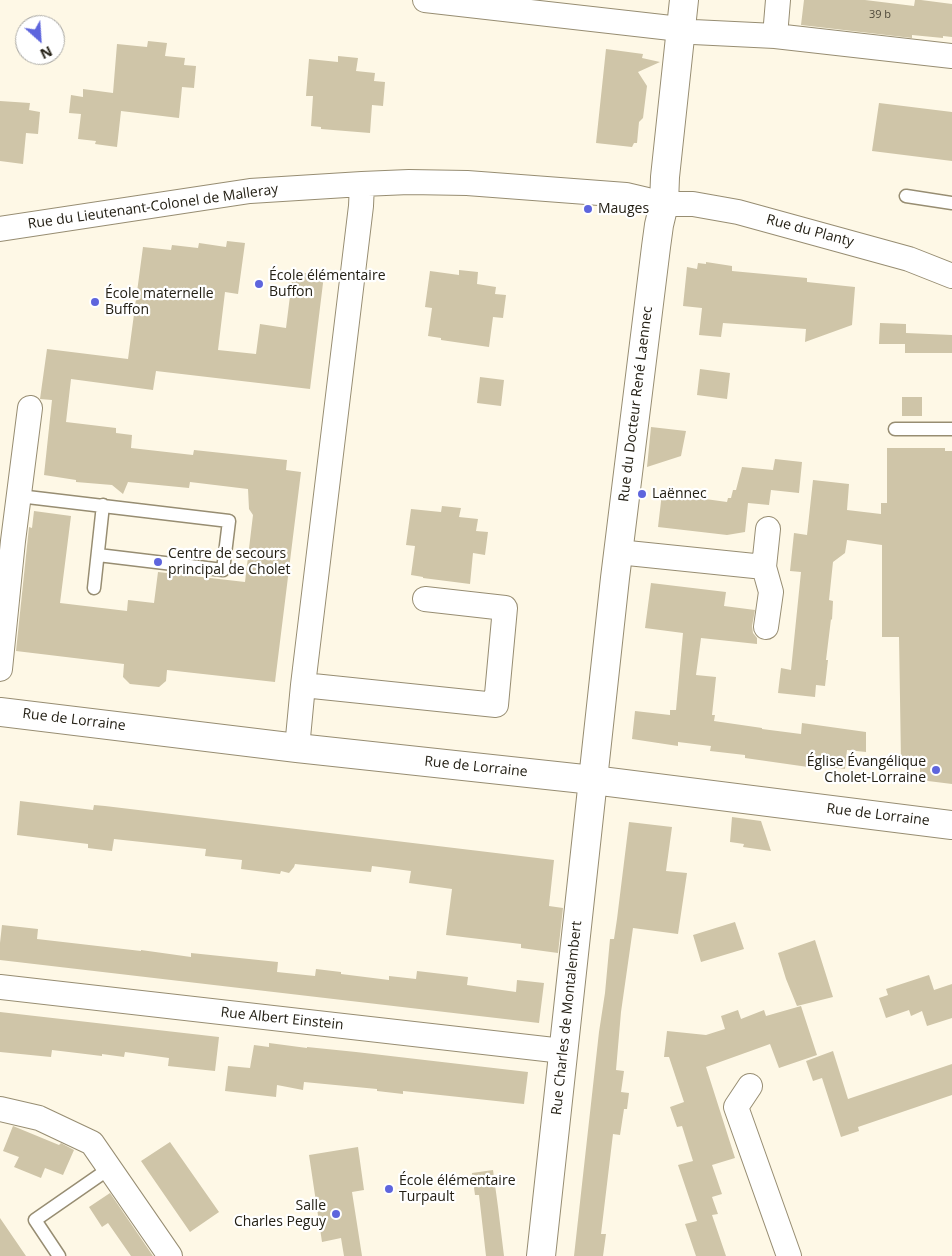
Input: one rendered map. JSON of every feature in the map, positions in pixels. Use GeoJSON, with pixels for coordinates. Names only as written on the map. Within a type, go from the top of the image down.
{"type":"FeatureCollection","features":[{"type":"Feature","properties":{"kind":"main road","name":"Rue du Docteur René Laennec"},"geometry":{"type":"LineString","coordinates":[[593,780],[618,552],[656,247],[664,204],[665,177],[684,0]]}},
{"type":"Feature","properties":{"kind":"main road","name":"Rue de Lorraine"},"geometry":{"type":"LineString","coordinates":[[0,712],[297,748],[593,780],[952,825]]}},
{"type":"Feature","properties":{"kind":"main road","name":"Rue Charles de Montalembert"},"geometry":{"type":"LineString","coordinates":[[541,1256],[593,780]]}},
{"type":"Feature","properties":{"kind":"street"},"geometry":{"type":"LineString","coordinates":[[425,0],[693,32],[775,36],[952,56]]}},
{"type":"Feature","properties":{"kind":"street"},"geometry":{"type":"LineString","coordinates":[[775,36],[778,0]]}},
{"type":"Feature","properties":{"kind":"street","name":"Rue du Lieutenant-Colonel de Malleray"},"geometry":{"type":"LineString","coordinates":[[0,229],[250,191],[409,182],[467,183],[626,195],[664,204]]}},
{"type":"Feature","properties":{"kind":"street"},"geometry":{"type":"LineString","coordinates":[[297,748],[362,184]]}},
{"type":"Feature","properties":{"kind":"street","name":"Rue du Planty"},"geometry":{"type":"LineString","coordinates":[[664,204],[693,204],[738,212],[909,259],[952,276]]}},
{"type":"Feature","properties":{"kind":"street"},"geometry":{"type":"LineString","coordinates":[[0,669],[30,408]]}},
{"type":"Feature","properties":{"kind":"street"},"geometry":{"type":"LineString","coordinates":[[766,627],[771,592],[764,567],[768,529]]}},
{"type":"Feature","properties":{"kind":"street"},"geometry":{"type":"LineString","coordinates":[[618,552],[764,567]]}},
{"type":"Feature","properties":{"kind":"street"},"geometry":{"type":"LineString","coordinates":[[303,685],[496,705],[505,608],[425,599]]}},
{"type":"Feature","properties":{"kind":"street","name":"Rue Albert Einstein"},"geometry":{"type":"LineString","coordinates":[[0,987],[564,1050]]}},
{"type":"Feature","properties":{"kind":"street"},"geometry":{"type":"LineString","coordinates":[[750,1086],[736,1107],[789,1256]]}},
{"type":"Feature","properties":{"kind":"street"},"geometry":{"type":"LineString","coordinates":[[0,1109],[39,1118],[92,1143],[170,1256]]}},
{"type":"Feature","properties":{"kind":"lane"},"geometry":{"type":"LineString","coordinates":[[906,196],[952,203]]}},
{"type":"Feature","properties":{"kind":"lane"},"geometry":{"type":"LineString","coordinates":[[895,429],[952,429]]}},
{"type":"Feature","properties":{"kind":"lane"},"geometry":{"type":"LineString","coordinates":[[19,496],[229,521],[223,570],[98,555]]}},
{"type":"Feature","properties":{"kind":"lane"},"geometry":{"type":"LineString","coordinates":[[94,588],[103,506]]}},
{"type":"Feature","properties":{"kind":"lane"},"geometry":{"type":"LineString","coordinates":[[60,1256],[35,1220],[110,1168]]}},
{"type":"Feature","properties":{"kind":"building"},"geometry":{"type":"Polygon","coordinates":[[[804,0],[865,0],[914,6],[915,0],[921,0],[952,4],[952,37],[912,35],[912,38],[801,25],[804,0]]]}},
{"type":"Feature","properties":{"kind":"building"},"geometry":{"type":"Polygon","coordinates":[[[148,41],[167,43],[165,56],[185,58],[184,65],[196,66],[194,88],[182,87],[179,118],[121,111],[117,147],[95,144],[96,141],[78,139],[81,114],[69,113],[71,95],[83,97],[83,89],[113,93],[117,44],[147,47],[148,41]]]}},
{"type":"Feature","properties":{"kind":"building"},"geometry":{"type":"Polygon","coordinates":[[[606,49],[643,54],[642,58],[660,62],[638,72],[647,86],[643,118],[639,122],[637,143],[634,143],[632,147],[596,143],[606,49]]]}},
{"type":"Feature","properties":{"kind":"building"},"geometry":{"type":"Polygon","coordinates":[[[338,56],[358,58],[356,71],[375,73],[374,81],[385,82],[383,106],[372,105],[370,133],[321,129],[321,127],[311,126],[313,96],[306,96],[309,59],[338,62],[338,56]]]}},
{"type":"Feature","properties":{"kind":"building"},"geometry":{"type":"Polygon","coordinates":[[[0,101],[30,103],[29,110],[40,112],[38,134],[26,133],[23,164],[0,161],[0,101]]]}},
{"type":"Feature","properties":{"kind":"building"},"geometry":{"type":"Polygon","coordinates":[[[879,103],[952,112],[952,161],[872,151],[879,103]]]}},
{"type":"Feature","properties":{"kind":"building"},"geometry":{"type":"Polygon","coordinates":[[[227,241],[245,243],[238,294],[225,292],[218,350],[256,354],[260,324],[286,328],[293,272],[324,275],[310,389],[156,371],[153,390],[71,379],[66,422],[116,428],[116,433],[132,435],[131,448],[193,455],[194,450],[287,460],[286,470],[301,472],[275,682],[167,670],[166,681],[159,687],[130,684],[123,677],[124,664],[16,651],[29,527],[32,528],[34,511],[71,516],[60,603],[127,611],[128,600],[154,603],[158,572],[245,582],[253,515],[249,509],[248,489],[190,482],[189,488],[128,482],[123,494],[112,485],[76,482],[76,480],[44,475],[52,400],[40,399],[47,349],[128,359],[143,247],[171,250],[172,245],[198,248],[199,243],[226,247],[227,241]]]}},
{"type":"Feature","properties":{"kind":"building"},"geometry":{"type":"Polygon","coordinates":[[[706,262],[732,266],[732,271],[807,278],[807,282],[855,287],[852,325],[805,342],[806,329],[723,323],[721,337],[699,335],[702,308],[683,306],[687,267],[697,269],[698,263],[706,264],[706,262]]]}},
{"type":"Feature","properties":{"kind":"building"},"geometry":{"type":"Polygon","coordinates":[[[459,270],[478,272],[477,284],[496,287],[495,294],[506,295],[503,318],[493,317],[489,347],[441,340],[441,338],[428,336],[432,308],[425,307],[430,271],[459,275],[459,270]]]}},
{"type":"Feature","properties":{"kind":"building"},"geometry":{"type":"Polygon","coordinates":[[[880,323],[906,324],[906,333],[952,335],[952,353],[905,353],[905,344],[879,344],[880,323]]]}},
{"type":"Feature","properties":{"kind":"building"},"geometry":{"type":"Polygon","coordinates":[[[700,369],[730,373],[727,399],[697,395],[700,369]]]}},
{"type":"Feature","properties":{"kind":"building"},"geometry":{"type":"Polygon","coordinates":[[[480,377],[504,380],[501,406],[477,403],[480,377]]]}},
{"type":"Feature","properties":{"kind":"building"},"geometry":{"type":"Polygon","coordinates":[[[902,397],[922,397],[922,416],[902,416],[902,397]]]}},
{"type":"Feature","properties":{"kind":"building"},"geometry":{"type":"Polygon","coordinates":[[[651,427],[686,431],[681,456],[647,467],[651,427]]]}},
{"type":"Feature","properties":{"kind":"building"},"geometry":{"type":"Polygon","coordinates":[[[887,448],[945,448],[945,451],[952,451],[952,784],[920,780],[920,761],[901,761],[899,637],[882,637],[882,545],[847,540],[845,553],[833,562],[829,600],[833,601],[832,620],[826,660],[828,660],[825,686],[816,685],[815,697],[778,693],[781,668],[791,670],[801,572],[790,571],[794,533],[807,535],[813,480],[849,484],[847,510],[881,514],[881,503],[887,503],[887,448]]]}},
{"type":"Feature","properties":{"kind":"building"},"geometry":{"type":"Polygon","coordinates":[[[775,459],[802,462],[799,493],[771,490],[769,505],[748,503],[745,532],[727,535],[658,527],[662,493],[727,502],[728,498],[731,498],[733,490],[736,490],[742,467],[773,470],[775,459]]]}},
{"type":"Feature","properties":{"kind":"building"},"geometry":{"type":"Polygon","coordinates":[[[442,506],[461,508],[459,517],[478,519],[476,531],[488,532],[485,555],[473,553],[470,584],[411,575],[415,546],[406,545],[411,509],[441,512],[442,506]]]}},
{"type":"Feature","properties":{"kind":"building"},"geometry":{"type":"Polygon","coordinates":[[[651,583],[726,592],[724,606],[755,610],[752,626],[753,633],[757,638],[757,644],[701,638],[696,675],[716,677],[712,715],[715,715],[714,721],[801,734],[802,723],[866,732],[866,752],[847,750],[845,769],[823,766],[822,769],[745,758],[745,755],[710,751],[711,746],[678,742],[678,746],[632,739],[635,711],[670,715],[670,710],[676,710],[683,633],[645,628],[651,583]]]}},
{"type":"Feature","properties":{"kind":"building"},"geometry":{"type":"Polygon","coordinates":[[[20,801],[93,810],[94,805],[105,806],[554,860],[549,906],[563,908],[558,953],[521,948],[521,944],[446,935],[452,889],[409,883],[411,871],[372,866],[371,872],[295,864],[289,873],[281,871],[280,874],[241,869],[242,860],[205,856],[206,849],[114,839],[112,851],[88,848],[88,844],[17,835],[20,801]]]}},
{"type":"Feature","properties":{"kind":"building"},"geometry":{"type":"Polygon","coordinates":[[[732,817],[761,821],[771,851],[743,847],[744,844],[730,842],[732,817]]]}},
{"type":"Feature","properties":{"kind":"building"},"geometry":{"type":"Polygon","coordinates":[[[629,822],[672,827],[666,871],[687,873],[678,934],[633,928],[621,1012],[616,1070],[624,1071],[621,1092],[629,1093],[627,1109],[624,1109],[620,1135],[613,1134],[601,1234],[606,1234],[603,1256],[574,1256],[610,939],[614,939],[629,822]]]}},
{"type":"Feature","properties":{"kind":"building"},"geometry":{"type":"Polygon","coordinates":[[[735,922],[744,949],[701,962],[693,935],[735,922]]]}},
{"type":"Feature","properties":{"kind":"building"},"geometry":{"type":"Polygon","coordinates":[[[2,925],[38,929],[37,939],[191,957],[191,953],[278,962],[277,972],[315,976],[316,969],[389,980],[389,976],[416,979],[417,971],[468,977],[467,985],[516,992],[517,980],[544,983],[539,1023],[0,960],[2,925]]]}},
{"type":"Feature","properties":{"kind":"building"},"geometry":{"type":"Polygon","coordinates":[[[815,940],[833,997],[797,1006],[778,953],[815,940]]]}},
{"type":"Feature","properties":{"kind":"building"},"geometry":{"type":"Polygon","coordinates":[[[929,975],[934,990],[952,984],[952,1018],[927,1026],[922,1011],[911,1016],[909,1010],[886,1018],[879,998],[888,995],[886,989],[929,975]]]}},
{"type":"Feature","properties":{"kind":"building"},"geometry":{"type":"Polygon","coordinates":[[[801,1006],[817,1055],[779,1068],[770,1044],[706,1067],[735,1158],[712,1165],[722,1194],[712,1197],[718,1214],[712,1215],[726,1256],[696,1256],[685,1224],[697,1221],[678,1165],[693,1161],[682,1126],[677,1127],[670,1107],[684,1102],[669,1057],[664,1057],[667,1031],[706,1035],[725,1029],[721,1016],[738,1010],[741,1019],[764,1010],[766,1016],[801,1006]]]}},
{"type":"Feature","properties":{"kind":"building"},"geometry":{"type":"Polygon","coordinates":[[[0,1012],[219,1037],[215,1071],[168,1066],[169,1058],[125,1052],[124,1057],[52,1050],[51,1057],[0,1052],[0,1012]]]}},
{"type":"Feature","properties":{"kind":"building"},"geometry":{"type":"Polygon","coordinates":[[[269,1043],[528,1072],[524,1104],[403,1091],[403,1094],[377,1091],[377,1089],[304,1082],[303,1090],[277,1085],[276,1097],[225,1091],[228,1066],[250,1068],[254,1045],[269,1047],[269,1043]]]}},
{"type":"Feature","properties":{"kind":"building"},"geometry":{"type":"Polygon","coordinates":[[[833,1051],[848,1099],[952,1064],[952,1095],[858,1127],[859,1131],[841,1137],[822,1078],[813,1081],[806,1061],[833,1051]]]}},
{"type":"Feature","properties":{"kind":"building"},"geometry":{"type":"Polygon","coordinates":[[[13,1126],[59,1145],[61,1143],[74,1150],[63,1175],[45,1168],[41,1178],[14,1167],[19,1157],[3,1151],[13,1126]]]}},
{"type":"Feature","properties":{"kind":"building"},"geometry":{"type":"Polygon","coordinates":[[[170,1142],[219,1212],[190,1232],[141,1161],[170,1142]]]}},
{"type":"Feature","properties":{"kind":"building","name":"Salle Charles Peguy"},"geometry":{"type":"Polygon","coordinates":[[[358,1147],[364,1190],[352,1192],[362,1256],[344,1256],[341,1238],[322,1242],[309,1155],[358,1147]]]}},
{"type":"Feature","properties":{"kind":"building"},"geometry":{"type":"Polygon","coordinates":[[[493,1170],[504,1256],[486,1256],[479,1195],[475,1195],[472,1173],[493,1170]]]}},
{"type":"Feature","properties":{"kind":"building"},"geometry":{"type":"Polygon","coordinates":[[[110,1193],[153,1256],[131,1256],[108,1223],[102,1227],[89,1207],[110,1193]]]}},
{"type":"Feature","properties":{"kind":"building"},"geometry":{"type":"Polygon","coordinates":[[[0,1218],[26,1256],[0,1256],[0,1218]]]}},
{"type":"Feature","properties":{"kind":"place","name":"Mauges"},"geometry":{"type":"Point","coordinates":[588,209]}},
{"type":"Feature","properties":{"kind":"place","name":"École élémentaire Buffon"},"geometry":{"type":"Point","coordinates":[259,284]}},
{"type":"Feature","properties":{"kind":"place","name":"École maternelle Buffon"},"geometry":{"type":"Point","coordinates":[95,302]}},
{"type":"Feature","properties":{"kind":"place","name":"Laënnec"},"geometry":{"type":"Point","coordinates":[642,494]}},
{"type":"Feature","properties":{"kind":"place","name":"Centre de secours principal de Cholet"},"geometry":{"type":"Point","coordinates":[158,562]}},
{"type":"Feature","properties":{"kind":"place","name":"Église Évangélique Cholet-Lorraine"},"geometry":{"type":"Point","coordinates":[936,770]}},
{"type":"Feature","properties":{"kind":"place","name":"École élémentaire Turpault"},"geometry":{"type":"Point","coordinates":[389,1189]}},
{"type":"Feature","properties":{"kind":"place","name":"Salle Charles Peguy"},"geometry":{"type":"Point","coordinates":[336,1214]}}]}
